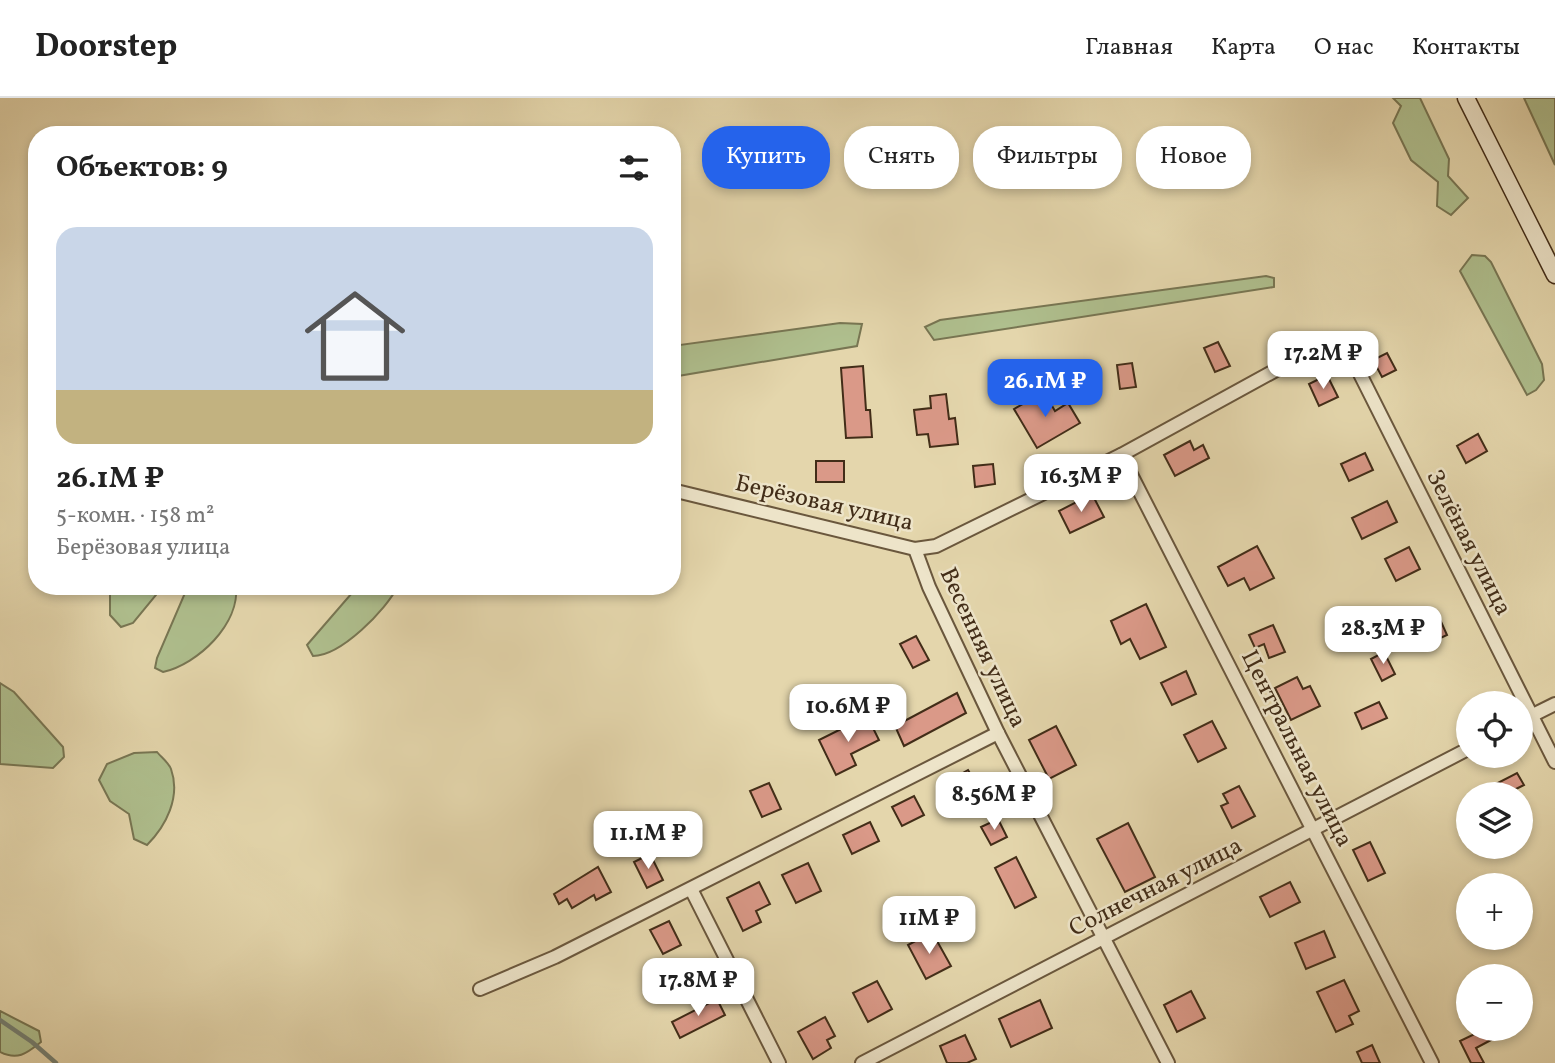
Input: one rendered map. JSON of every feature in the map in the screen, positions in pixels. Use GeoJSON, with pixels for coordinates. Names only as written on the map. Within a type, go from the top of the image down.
{"type":"FeatureCollection","features":[{"type":"Feature","properties":{"kind":"main road"},"geometry":{"type":"LineString","coordinates":[[1466,98],[1555,275]]}},
{"type":"Feature","properties":{"kind":"street","name":"Берёзовая улица"},"geometry":{"type":"LineString","coordinates":[[681,492],[915,548],[936,547],[1121,455],[1307,353],[1326,345],[1339,346]]}},
{"type":"Feature","properties":{"kind":"street","name":"Зелёная улица"},"geometry":{"type":"LineString","coordinates":[[1339,346],[1349,352],[1512,691]]}},
{"type":"Feature","properties":{"kind":"street","name":"Центральная улица"},"geometry":{"type":"LineString","coordinates":[[1121,455],[1432,1063]]}},
{"type":"Feature","properties":{"kind":"street","name":"Весенняя улица"},"geometry":{"type":"LineString","coordinates":[[915,548],[929,587],[998,733],[1168,1063]]}},
{"type":"Feature","properties":{"kind":"street"},"geometry":{"type":"LineString","coordinates":[[1533,715],[1555,704]]}},
{"type":"Feature","properties":{"kind":"street","name":"Зелёная улица"},"geometry":{"type":"LineString","coordinates":[[1533,729],[1555,762]]}},
{"type":"Feature","properties":{"kind":"street"},"geometry":{"type":"LineString","coordinates":[[481,989],[555,957],[998,733]]}},
{"type":"Feature","properties":{"kind":"street","name":"Солнечная улица"},"geometry":{"type":"LineString","coordinates":[[862,1063],[1456,755]]}},
{"type":"Feature","properties":{"kind":"street"},"geometry":{"type":"LineString","coordinates":[[691,889],[779,1063]]}},
{"type":"Feature","properties":{"kind":"green space"},"geometry":{"type":"Polygon","coordinates":[[[1393,98],[1420,98],[1449,159],[1448,176],[1468,198],[1451,215],[1437,206],[1438,182],[1411,160],[1393,123],[1401,106],[1393,98]]]}},
{"type":"Feature","properties":{"kind":"green space"},"geometry":{"type":"Polygon","coordinates":[[[1524,98],[1555,98],[1555,165],[1524,98]]]}},
{"type":"Feature","properties":{"kind":"green space"},"geometry":{"type":"Polygon","coordinates":[[[1472,255],[1485,256],[1491,262],[1542,364],[1544,380],[1536,390],[1527,395],[1460,271],[1472,255]]]}},
{"type":"Feature","properties":{"kind":"green space"},"geometry":{"type":"Polygon","coordinates":[[[1266,276],[1274,278],[1274,287],[934,340],[925,327],[940,320],[1266,276]]]}},
{"type":"Feature","properties":{"kind":"green space"},"geometry":{"type":"Polygon","coordinates":[[[840,323],[862,324],[857,346],[681,375],[681,345],[840,323]]]}},
{"type":"Feature","properties":{"kind":"green space"},"geometry":{"type":"Polygon","coordinates":[[[110,595],[156,595],[133,623],[121,627],[110,615],[110,595]]]}},
{"type":"Feature","properties":{"kind":"green space"},"geometry":{"type":"Polygon","coordinates":[[[184,595],[235,595],[224,628],[203,651],[190,661],[163,672],[155,668],[184,595]]]}},
{"type":"Feature","properties":{"kind":"green space"},"geometry":{"type":"Polygon","coordinates":[[[350,595],[393,595],[362,630],[336,648],[313,656],[307,645],[350,595]]]}},
{"type":"Feature","properties":{"kind":"green space"},"geometry":{"type":"Polygon","coordinates":[[[0,683],[14,692],[63,747],[64,757],[53,768],[0,764],[0,683]]]}},
{"type":"Feature","properties":{"kind":"green space"},"geometry":{"type":"Polygon","coordinates":[[[157,752],[170,767],[174,780],[173,800],[166,820],[147,845],[134,839],[129,814],[110,801],[99,780],[107,764],[134,753],[157,752]]]}},
{"type":"Feature","properties":{"kind":"green space"},"geometry":{"type":"Polygon","coordinates":[[[0,1011],[39,1031],[41,1042],[17,1056],[0,1052],[0,1011]]]}},
{"type":"Feature","properties":{"kind":"building"},"geometry":{"type":"Polygon","coordinates":[[[1218,342],[1230,366],[1215,372],[1204,348],[1218,342]]]}},
{"type":"Feature","properties":{"kind":"building"},"geometry":{"type":"Polygon","coordinates":[[[1387,353],[1396,370],[1382,377],[1373,360],[1387,353]]]}},
{"type":"Feature","properties":{"kind":"building"},"geometry":{"type":"Polygon","coordinates":[[[1132,363],[1136,387],[1120,389],[1117,365],[1132,363]]]}},
{"type":"Feature","properties":{"kind":"building"},"geometry":{"type":"Polygon","coordinates":[[[863,366],[866,410],[870,410],[872,437],[846,438],[841,368],[863,366]]]}},
{"type":"Feature","properties":{"kind":"building"},"geometry":{"type":"Polygon","coordinates":[[[1327,375],[1338,397],[1319,406],[1309,384],[1327,375]]]}},
{"type":"Feature","properties":{"kind":"building"},"geometry":{"type":"Polygon","coordinates":[[[1044,392],[1055,411],[1068,403],[1080,423],[1037,448],[1014,409],[1044,392]]]}},
{"type":"Feature","properties":{"kind":"building"},"geometry":{"type":"Polygon","coordinates":[[[946,394],[949,419],[955,418],[958,444],[930,447],[928,434],[917,435],[914,410],[931,408],[930,396],[946,394]]]}},
{"type":"Feature","properties":{"kind":"building"},"geometry":{"type":"Polygon","coordinates":[[[1478,434],[1487,451],[1466,463],[1457,446],[1478,434]]]}},
{"type":"Feature","properties":{"kind":"building"},"geometry":{"type":"Polygon","coordinates":[[[1190,441],[1194,450],[1203,445],[1209,458],[1175,476],[1164,455],[1190,441]]]}},
{"type":"Feature","properties":{"kind":"building"},"geometry":{"type":"Polygon","coordinates":[[[1365,453],[1373,470],[1349,481],[1341,464],[1365,453]]]}},
{"type":"Feature","properties":{"kind":"building"},"geometry":{"type":"Polygon","coordinates":[[[816,461],[844,461],[844,482],[816,482],[816,461]]]}},
{"type":"Feature","properties":{"kind":"building"},"geometry":{"type":"Polygon","coordinates":[[[993,464],[995,484],[975,487],[973,466],[993,464]]]}},
{"type":"Feature","properties":{"kind":"building"},"geometry":{"type":"Polygon","coordinates":[[[1092,494],[1104,517],[1070,533],[1059,511],[1092,494]]]}},
{"type":"Feature","properties":{"kind":"building"},"geometry":{"type":"Polygon","coordinates":[[[1387,501],[1397,522],[1362,539],[1352,518],[1387,501]]]}},
{"type":"Feature","properties":{"kind":"building"},"geometry":{"type":"Polygon","coordinates":[[[1257,546],[1274,578],[1250,590],[1244,578],[1228,586],[1218,567],[1257,546]]]}},
{"type":"Feature","properties":{"kind":"building"},"geometry":{"type":"Polygon","coordinates":[[[1409,547],[1420,569],[1396,581],[1385,559],[1409,547]]]}},
{"type":"Feature","properties":{"kind":"building"},"geometry":{"type":"Polygon","coordinates":[[[1146,604],[1166,647],[1140,659],[1130,639],[1121,644],[1111,621],[1146,604]]]}},
{"type":"Feature","properties":{"kind":"building"},"geometry":{"type":"Polygon","coordinates":[[[1438,615],[1447,635],[1419,648],[1410,628],[1438,615]]]}},
{"type":"Feature","properties":{"kind":"building"},"geometry":{"type":"Polygon","coordinates":[[[1273,625],[1285,652],[1269,658],[1264,644],[1255,648],[1249,635],[1273,625]]]}},
{"type":"Feature","properties":{"kind":"building"},"geometry":{"type":"Polygon","coordinates":[[[916,636],[929,660],[913,668],[900,644],[916,636]]]}},
{"type":"Feature","properties":{"kind":"building"},"geometry":{"type":"Polygon","coordinates":[[[1384,652],[1395,674],[1382,681],[1371,659],[1384,652]]]}},
{"type":"Feature","properties":{"kind":"building"},"geometry":{"type":"Polygon","coordinates":[[[1186,671],[1196,694],[1172,705],[1161,683],[1186,671]]]}},
{"type":"Feature","properties":{"kind":"building"},"geometry":{"type":"Polygon","coordinates":[[[1297,677],[1303,689],[1310,686],[1320,706],[1291,720],[1275,688],[1297,677]]]}},
{"type":"Feature","properties":{"kind":"building"},"geometry":{"type":"Polygon","coordinates":[[[957,693],[966,713],[904,746],[895,726],[957,693]]]}},
{"type":"Feature","properties":{"kind":"building"},"geometry":{"type":"Polygon","coordinates":[[[1379,702],[1387,718],[1362,729],[1355,713],[1379,702]]]}},
{"type":"Feature","properties":{"kind":"building"},"geometry":{"type":"Polygon","coordinates":[[[867,716],[879,740],[851,754],[856,765],[836,775],[819,740],[867,716]]]}},
{"type":"Feature","properties":{"kind":"building"},"geometry":{"type":"Polygon","coordinates":[[[1212,721],[1226,748],[1198,762],[1184,735],[1212,721]]]}},
{"type":"Feature","properties":{"kind":"building"},"geometry":{"type":"Polygon","coordinates":[[[1056,726],[1076,765],[1049,779],[1029,740],[1056,726]]]}},
{"type":"Feature","properties":{"kind":"building"},"geometry":{"type":"Polygon","coordinates":[[[968,770],[984,797],[968,806],[952,779],[968,770]]]}},
{"type":"Feature","properties":{"kind":"building"},"geometry":{"type":"Polygon","coordinates":[[[1517,773],[1522,782],[1500,782],[1517,773]]]}},
{"type":"Feature","properties":{"kind":"building"},"geometry":{"type":"Polygon","coordinates":[[[769,783],[781,809],[762,817],[750,791],[769,783]]]}},
{"type":"Feature","properties":{"kind":"building"},"geometry":{"type":"Polygon","coordinates":[[[1239,786],[1255,816],[1232,828],[1221,806],[1228,803],[1223,794],[1239,786]]]}},
{"type":"Feature","properties":{"kind":"building"},"geometry":{"type":"Polygon","coordinates":[[[914,796],[924,815],[902,826],[892,807],[914,796]]]}},
{"type":"Feature","properties":{"kind":"building"},"geometry":{"type":"Polygon","coordinates":[[[998,819],[1007,837],[991,845],[981,827],[998,819]]]}},
{"type":"Feature","properties":{"kind":"building"},"geometry":{"type":"Polygon","coordinates":[[[870,822],[879,841],[852,854],[843,835],[870,822]]]}},
{"type":"Feature","properties":{"kind":"building"},"geometry":{"type":"Polygon","coordinates":[[[1128,823],[1155,877],[1125,892],[1097,839],[1128,823]]]}},
{"type":"Feature","properties":{"kind":"building"},"geometry":{"type":"Polygon","coordinates":[[[1370,842],[1385,873],[1368,881],[1353,850],[1370,842]]]}},
{"type":"Feature","properties":{"kind":"building"},"geometry":{"type":"Polygon","coordinates":[[[650,854],[663,880],[647,888],[634,862],[650,854]]]}},
{"type":"Feature","properties":{"kind":"building"},"geometry":{"type":"Polygon","coordinates":[[[1016,857],[1036,897],[1015,908],[995,868],[1016,857]]]}},
{"type":"Feature","properties":{"kind":"building"},"geometry":{"type":"Polygon","coordinates":[[[808,863],[821,891],[796,903],[782,875],[808,863]]]}},
{"type":"Feature","properties":{"kind":"building"},"geometry":{"type":"Polygon","coordinates":[[[598,867],[611,892],[596,900],[594,895],[572,908],[567,899],[559,904],[554,894],[598,867]]]}},
{"type":"Feature","properties":{"kind":"building"},"geometry":{"type":"Polygon","coordinates":[[[759,882],[770,904],[756,911],[761,922],[743,931],[727,898],[759,882]]]}},
{"type":"Feature","properties":{"kind":"building"},"geometry":{"type":"Polygon","coordinates":[[[1290,882],[1300,902],[1270,917],[1260,897],[1290,882]]]}},
{"type":"Feature","properties":{"kind":"building"},"geometry":{"type":"Polygon","coordinates":[[[669,921],[681,945],[663,954],[650,930],[669,921]]]}},
{"type":"Feature","properties":{"kind":"building"},"geometry":{"type":"Polygon","coordinates":[[[1324,931],[1335,957],[1306,969],[1295,943],[1324,931]]]}},
{"type":"Feature","properties":{"kind":"building"},"geometry":{"type":"Polygon","coordinates":[[[932,932],[951,966],[926,979],[908,945],[932,932]]]}},
{"type":"Feature","properties":{"kind":"building"},"geometry":{"type":"Polygon","coordinates":[[[1344,980],[1359,1011],[1349,1016],[1353,1024],[1336,1032],[1317,992],[1344,980]]]}},
{"type":"Feature","properties":{"kind":"building"},"geometry":{"type":"Polygon","coordinates":[[[877,981],[892,1009],[868,1022],[853,993],[877,981]]]}},
{"type":"Feature","properties":{"kind":"building"},"geometry":{"type":"Polygon","coordinates":[[[1191,991],[1205,1018],[1177,1032],[1164,1005],[1191,991]]]}},
{"type":"Feature","properties":{"kind":"building"},"geometry":{"type":"Polygon","coordinates":[[[717,999],[725,1015],[680,1038],[672,1022],[717,999]]]}},
{"type":"Feature","properties":{"kind":"building"},"geometry":{"type":"Polygon","coordinates":[[[1040,1000],[1052,1028],[1011,1047],[999,1019],[1040,1000]]]}},
{"type":"Feature","properties":{"kind":"building"},"geometry":{"type":"Polygon","coordinates":[[[825,1017],[835,1036],[827,1040],[831,1048],[813,1059],[798,1032],[825,1017]]]}},
{"type":"Feature","properties":{"kind":"building"},"geometry":{"type":"Polygon","coordinates":[[[965,1035],[976,1059],[967,1063],[947,1063],[940,1046],[965,1035]]]}},
{"type":"Feature","properties":{"kind":"building"},"geometry":{"type":"Polygon","coordinates":[[[1460,1041],[1489,1041],[1476,1048],[1484,1063],[1471,1063],[1460,1041]]]}},
{"type":"Feature","properties":{"kind":"building"},"geometry":{"type":"Polygon","coordinates":[[[1372,1045],[1380,1063],[1362,1063],[1357,1052],[1372,1045]]]}},
{"type":"Feature","properties":{"kind":"waterway"},"geometry":{"type":"LineString","coordinates":[[0,1020],[56,1063]]}}]}
